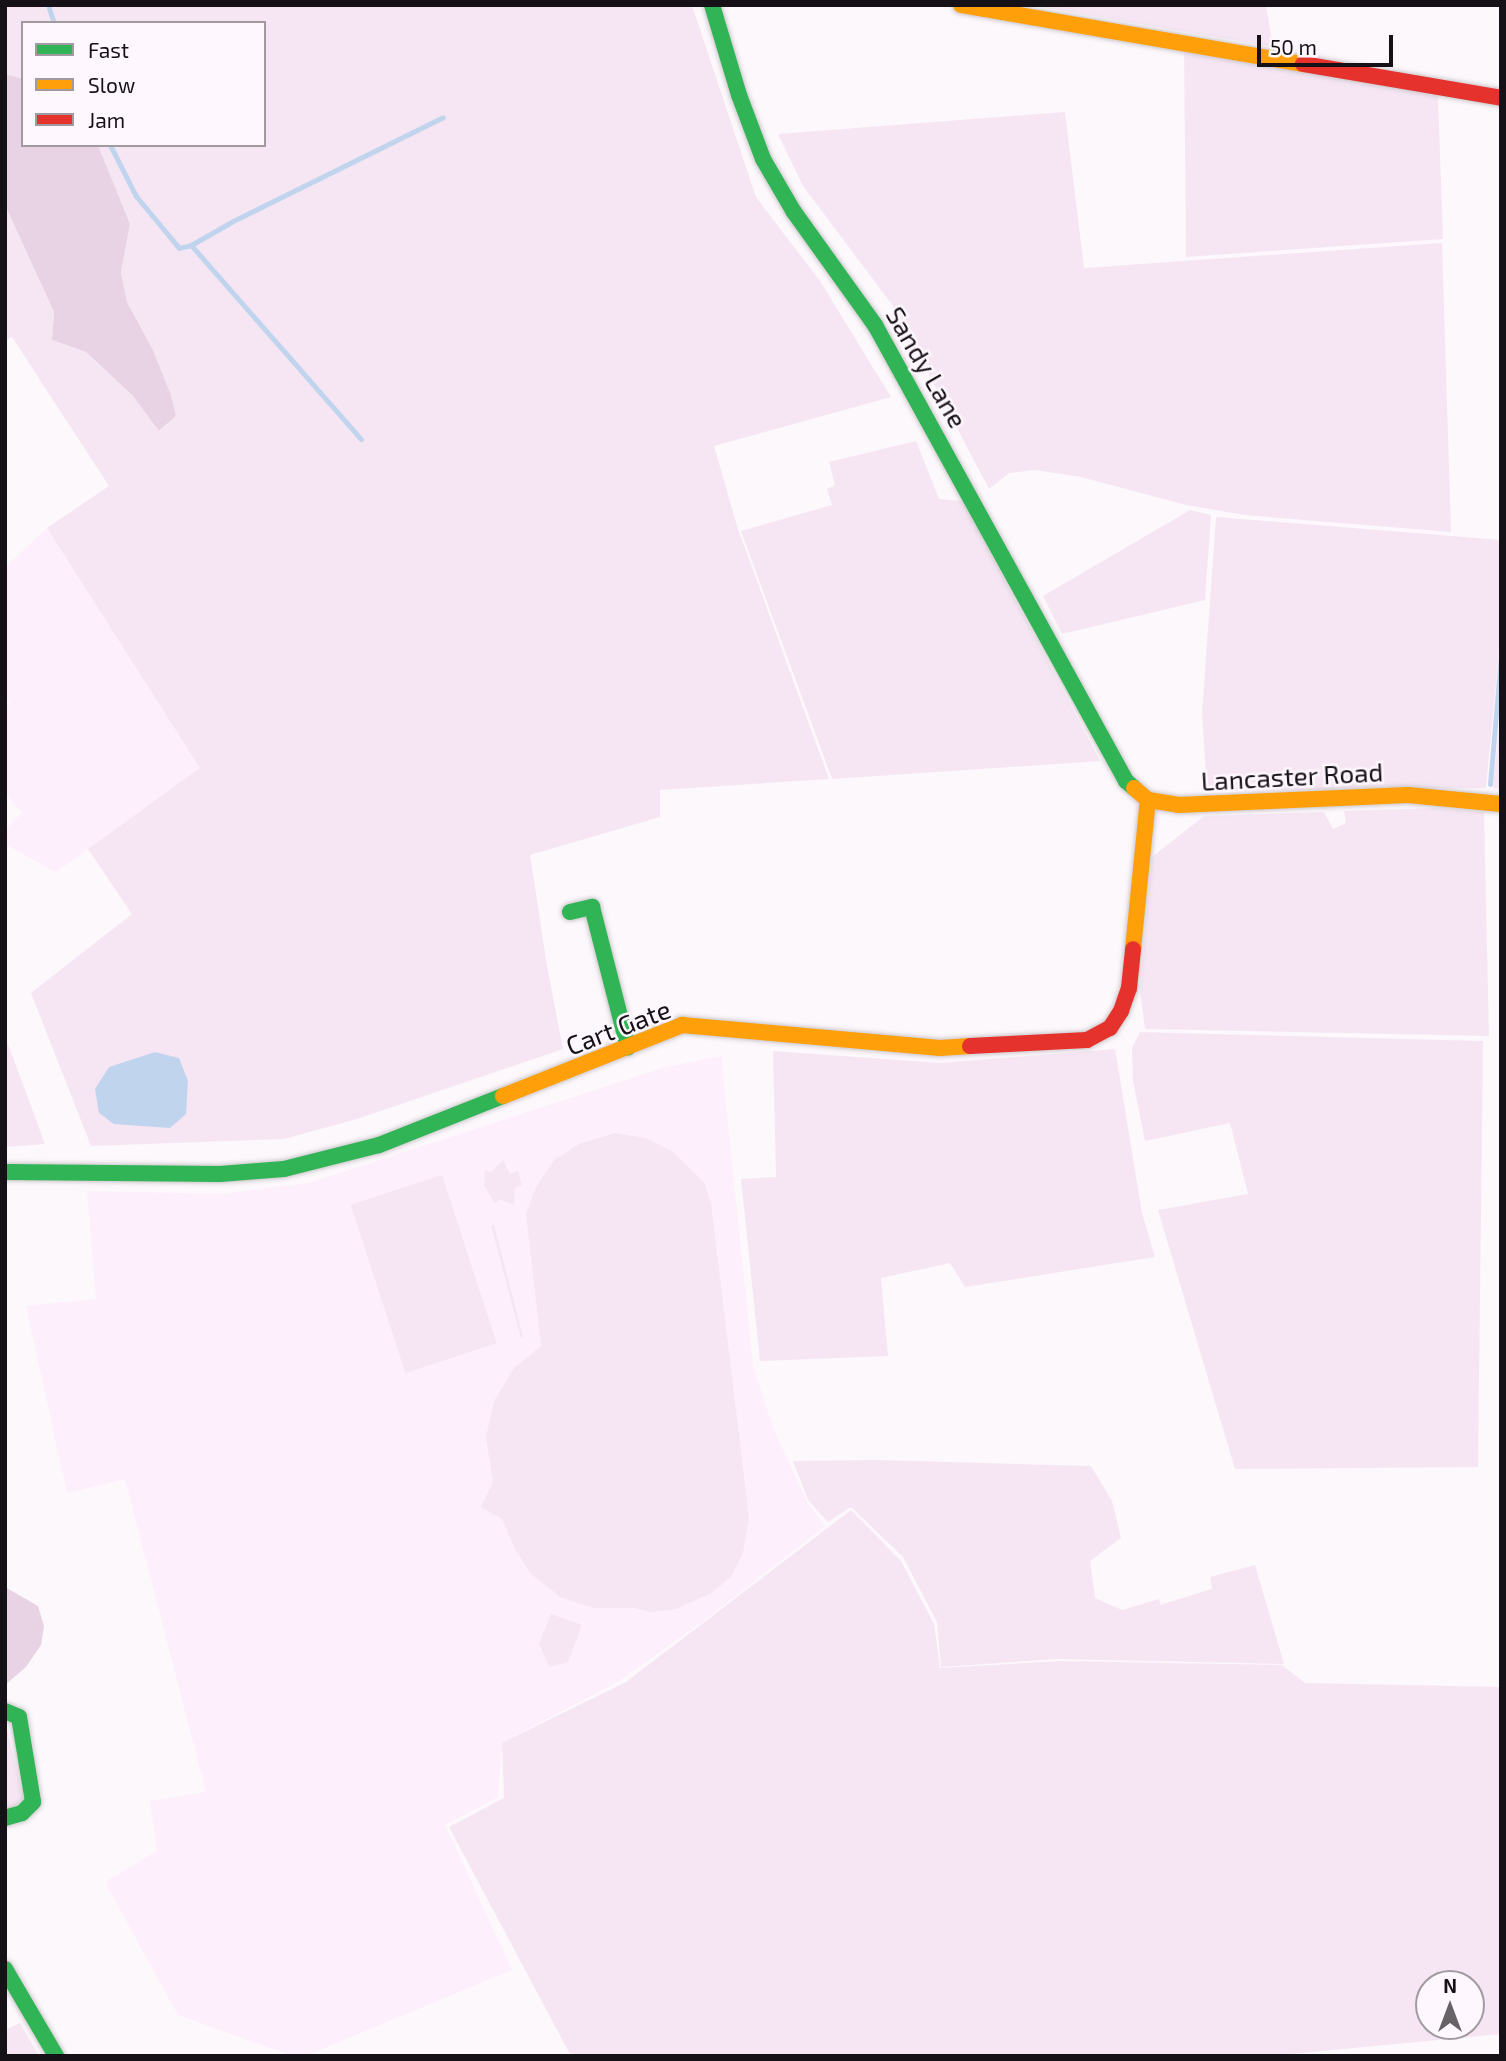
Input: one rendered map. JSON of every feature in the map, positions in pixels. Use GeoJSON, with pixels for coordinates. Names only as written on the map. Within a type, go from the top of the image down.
{"type":"FeatureCollection","features":[{"type":"Feature","properties":{"kind":"street","name":"Sandy Lane"},"geometry":{"type":"LineString","coordinates":[[712,5],[738,95],[763,159],[794,212],[850,288],[906,379],[1126,780],[1148,800]]}},
{"type":"Feature","properties":{"kind":"street"},"geometry":{"type":"LineString","coordinates":[[961,5],[1501,98]]}},
{"type":"Feature","properties":{"kind":"street","name":"Lancaster Road"},"geometry":{"type":"LineString","coordinates":[[1148,800],[1178,806],[1408,795],[1501,804]]}},
{"type":"Feature","properties":{"kind":"street","name":"Cart Gate"},"geometry":{"type":"LineString","coordinates":[[5,1172],[52,1170],[220,1174],[284,1169],[379,1145],[682,1026],[940,1048],[1087,1040],[1110,1028],[1121,1011],[1129,988],[1148,800]]}},
{"type":"Feature","properties":{"kind":"street"},"geometry":{"type":"LineString","coordinates":[[570,912],[592,907],[628,1047]]}},
{"type":"Feature","properties":{"kind":"street"},"geometry":{"type":"LineString","coordinates":[[5,1711],[19,1717],[33,1802],[22,1813],[5,1818]]}},
{"type":"Feature","properties":{"kind":"street"},"geometry":{"type":"LineString","coordinates":[[5,1969],[56,2056]]}},
{"type":"Feature","properties":{"kind":"shaded area"},"geometry":{"type":"Polygon","coordinates":[[[5,5],[692,5],[756,197],[820,281],[891,397],[714,446],[737,526],[829,779],[660,790],[660,817],[530,855],[563,1049],[357,1119],[284,1139],[91,1146],[31,993],[132,914],[88,849],[200,768],[47,528],[109,486],[12,337],[5,341],[5,205],[54,312],[52,340],[86,352],[133,396],[160,431],[176,416],[171,395],[153,350],[127,302],[121,271],[130,224],[99,147],[266,147],[266,21],[21,21],[21,78],[5,74],[5,5]]]}},
{"type":"Feature","properties":{"kind":"shaded area"},"geometry":{"type":"Polygon","coordinates":[[[1029,5],[1266,5],[1273,47],[1029,5]]]}},
{"type":"Feature","properties":{"kind":"shaded area"},"geometry":{"type":"Polygon","coordinates":[[[1184,47],[1438,96],[1443,239],[1186,257],[1184,47]]]}},
{"type":"Feature","properties":{"kind":"shaded area"},"geometry":{"type":"Polygon","coordinates":[[[5,74],[21,78],[21,147],[99,147],[130,224],[121,272],[127,302],[153,350],[171,395],[176,416],[159,431],[133,396],[86,352],[52,340],[54,312],[5,205],[5,74]]]}},
{"type":"Feature","properties":{"kind":"shaded area"},"geometry":{"type":"Polygon","coordinates":[[[1065,112],[1084,268],[1442,243],[1451,532],[1244,515],[1186,505],[1081,477],[1035,470],[1009,473],[989,489],[893,306],[803,186],[778,134],[1065,112]]]}},
{"type":"Feature","properties":{"kind":"shaded area"},"geometry":{"type":"Polygon","coordinates":[[[916,441],[939,499],[963,501],[1100,761],[832,779],[741,531],[832,505],[827,489],[835,485],[829,462],[916,441]]]}},
{"type":"Feature","properties":{"kind":"shaded area"},"geometry":{"type":"Polygon","coordinates":[[[1190,510],[1211,515],[1205,600],[1062,634],[1043,596],[1190,510]]]}},
{"type":"Feature","properties":{"kind":"shaded area"},"geometry":{"type":"Polygon","coordinates":[[[1216,517],[1501,540],[1501,630],[1486,788],[1207,791],[1202,714],[1216,517]]]}},
{"type":"Feature","properties":{"kind":"shaded area"},"geometry":{"type":"Polygon","coordinates":[[[47,528],[201,768],[56,872],[5,844],[5,830],[22,813],[5,793],[5,709],[10,704],[5,696],[5,567],[47,528]]]}},
{"type":"Feature","properties":{"kind":"shaded area"},"geometry":{"type":"Polygon","coordinates":[[[1501,705],[1501,789],[1493,788],[1501,705]]]}},
{"type":"Feature","properties":{"kind":"shaded area"},"geometry":{"type":"Polygon","coordinates":[[[1434,808],[1484,812],[1489,1036],[1145,1029],[1140,991],[1152,857],[1204,816],[1324,812],[1333,829],[1346,823],[1344,811],[1434,808]]]}},
{"type":"Feature","properties":{"kind":"shaded area"},"geometry":{"type":"Polygon","coordinates":[[[1140,1032],[1483,1041],[1478,1467],[1235,1469],[1158,1210],[1248,1194],[1230,1123],[1145,1141],[1133,1081],[1132,1048],[1140,1032]]]}},
{"type":"Feature","properties":{"kind":"shaded area"},"geometry":{"type":"Polygon","coordinates":[[[5,1036],[45,1144],[5,1147],[5,1036]]]}},
{"type":"Feature","properties":{"kind":"shaded area"},"geometry":{"type":"Polygon","coordinates":[[[1115,1049],[1142,1213],[1155,1257],[965,1287],[950,1263],[881,1278],[888,1356],[760,1361],[741,1179],[776,1177],[773,1051],[940,1063],[1115,1049]]]}},
{"type":"Feature","properties":{"kind":"shaded area"},"geometry":{"type":"Polygon","coordinates":[[[721,1056],[753,1366],[773,1428],[808,1504],[825,1526],[709,1617],[619,1681],[502,1743],[498,1797],[445,1825],[512,1970],[305,2056],[292,2056],[178,2015],[105,1882],[157,1851],[150,1801],[206,1792],[125,1479],[67,1493],[26,1306],[96,1299],[87,1191],[223,1194],[309,1183],[666,1067],[721,1056]]]}},
{"type":"Feature","properties":{"kind":"shaded area"},"geometry":{"type":"Polygon","coordinates":[[[615,1133],[646,1138],[673,1152],[704,1182],[711,1203],[749,1518],[743,1553],[731,1577],[711,1593],[676,1609],[651,1612],[635,1608],[593,1608],[562,1598],[531,1574],[516,1551],[502,1519],[481,1507],[493,1482],[486,1437],[494,1401],[514,1368],[541,1346],[526,1214],[536,1187],[554,1160],[579,1144],[615,1133]]]}},
{"type":"Feature","properties":{"kind":"shaded area"},"geometry":{"type":"Polygon","coordinates":[[[503,1160],[510,1174],[518,1171],[522,1185],[515,1187],[514,1205],[499,1199],[495,1204],[484,1185],[485,1170],[491,1172],[503,1160]]]}},
{"type":"Feature","properties":{"kind":"shaded area"},"geometry":{"type":"Polygon","coordinates":[[[442,1175],[497,1343],[405,1373],[351,1205],[442,1175]]]}},
{"type":"Feature","properties":{"kind":"shaded area"},"geometry":{"type":"Polygon","coordinates":[[[491,1225],[494,1225],[523,1337],[521,1338],[491,1225]]]}},
{"type":"Feature","properties":{"kind":"shaded area"},"geometry":{"type":"Polygon","coordinates":[[[877,1460],[1091,1466],[1112,1501],[1121,1538],[1090,1561],[1095,1598],[1122,1610],[1159,1599],[1160,1605],[1212,1589],[1210,1577],[1255,1565],[1284,1664],[1057,1659],[941,1667],[937,1622],[903,1557],[851,1507],[828,1522],[808,1500],[793,1461],[877,1460]]]}},
{"type":"Feature","properties":{"kind":"shaded area"},"geometry":{"type":"Polygon","coordinates":[[[851,1510],[901,1561],[934,1624],[940,1668],[1059,1661],[1282,1665],[1305,1683],[1501,1687],[1501,2034],[1485,2036],[1485,1970],[1415,1970],[1415,2040],[1438,2040],[1269,2056],[571,2056],[449,1827],[504,1798],[502,1743],[626,1682],[851,1510]]]}},
{"type":"Feature","properties":{"kind":"shaded area"},"geometry":{"type":"Polygon","coordinates":[[[5,1587],[38,1606],[44,1626],[41,1645],[26,1667],[5,1685],[5,1587]]]}},
{"type":"Feature","properties":{"kind":"shaded area"},"geometry":{"type":"Polygon","coordinates":[[[551,1614],[582,1625],[568,1662],[549,1667],[539,1644],[551,1614]]]}},
{"type":"Feature","properties":{"kind":"shaded area"},"geometry":{"type":"Polygon","coordinates":[[[5,1720],[24,1801],[5,1810],[5,1720]]]}},
{"type":"Feature","properties":{"kind":"shaded area"},"geometry":{"type":"Polygon","coordinates":[[[20,2023],[39,2056],[5,2056],[5,2030],[20,2023]]]}},
{"type":"Feature","properties":{"kind":"water"},"geometry":{"type":"Polygon","coordinates":[[[155,1052],[179,1058],[188,1081],[186,1114],[170,1128],[114,1124],[99,1113],[95,1089],[109,1067],[155,1052]]]}},
{"type":"Feature","properties":{"kind":"waterway"},"geometry":{"type":"LineString","coordinates":[[48,5],[53,21]]}},
{"type":"Feature","properties":{"kind":"waterway"},"geometry":{"type":"LineString","coordinates":[[191,245],[233,221],[443,117]]}},
{"type":"Feature","properties":{"kind":"waterway"},"geometry":{"type":"LineString","coordinates":[[111,147],[136,196],[179,248],[191,245],[361,439]]}},
{"type":"Feature","properties":{"kind":"waterway"},"geometry":{"type":"LineString","coordinates":[[1490,784],[1501,655]]}},
{"type":"Feature","properties":{"kind":"traffic: fast"},"geometry":{"type":"LineString","coordinates":[[712,5],[739,95],[763,159],[794,212],[875,325],[1126,781],[1134,788]]}},
{"type":"Feature","properties":{"kind":"traffic: fast"},"geometry":{"type":"LineString","coordinates":[[570,912],[592,907],[628,1047]]}},
{"type":"Feature","properties":{"kind":"traffic: fast"},"geometry":{"type":"LineString","coordinates":[[5,1172],[220,1174],[284,1169],[379,1145],[503,1096]]}},
{"type":"Feature","properties":{"kind":"traffic: fast"},"geometry":{"type":"LineString","coordinates":[[5,1711],[19,1717],[33,1802],[22,1813],[5,1818]]}},
{"type":"Feature","properties":{"kind":"traffic: fast"},"geometry":{"type":"LineString","coordinates":[[5,1969],[56,2056]]}},
{"type":"Feature","properties":{"kind":"traffic: slow"},"geometry":{"type":"LineString","coordinates":[[961,5],[1303,64]]}},
{"type":"Feature","properties":{"kind":"traffic: slow"},"geometry":{"type":"LineString","coordinates":[[1134,788],[1148,800],[1178,805],[1408,795],[1501,804]]}},
{"type":"Feature","properties":{"kind":"traffic: slow"},"geometry":{"type":"LineString","coordinates":[[1133,949],[1148,800]]}},
{"type":"Feature","properties":{"kind":"traffic: slow"},"geometry":{"type":"LineString","coordinates":[[503,1096],[682,1025],[940,1048],[970,1046]]}},
{"type":"Feature","properties":{"kind":"traffic: jam"},"geometry":{"type":"LineString","coordinates":[[1303,64],[1501,98]]}},
{"type":"Feature","properties":{"kind":"traffic: jam"},"geometry":{"type":"LineString","coordinates":[[970,1046],[1087,1040],[1110,1028],[1121,1011],[1129,988],[1133,949]]}}]}
